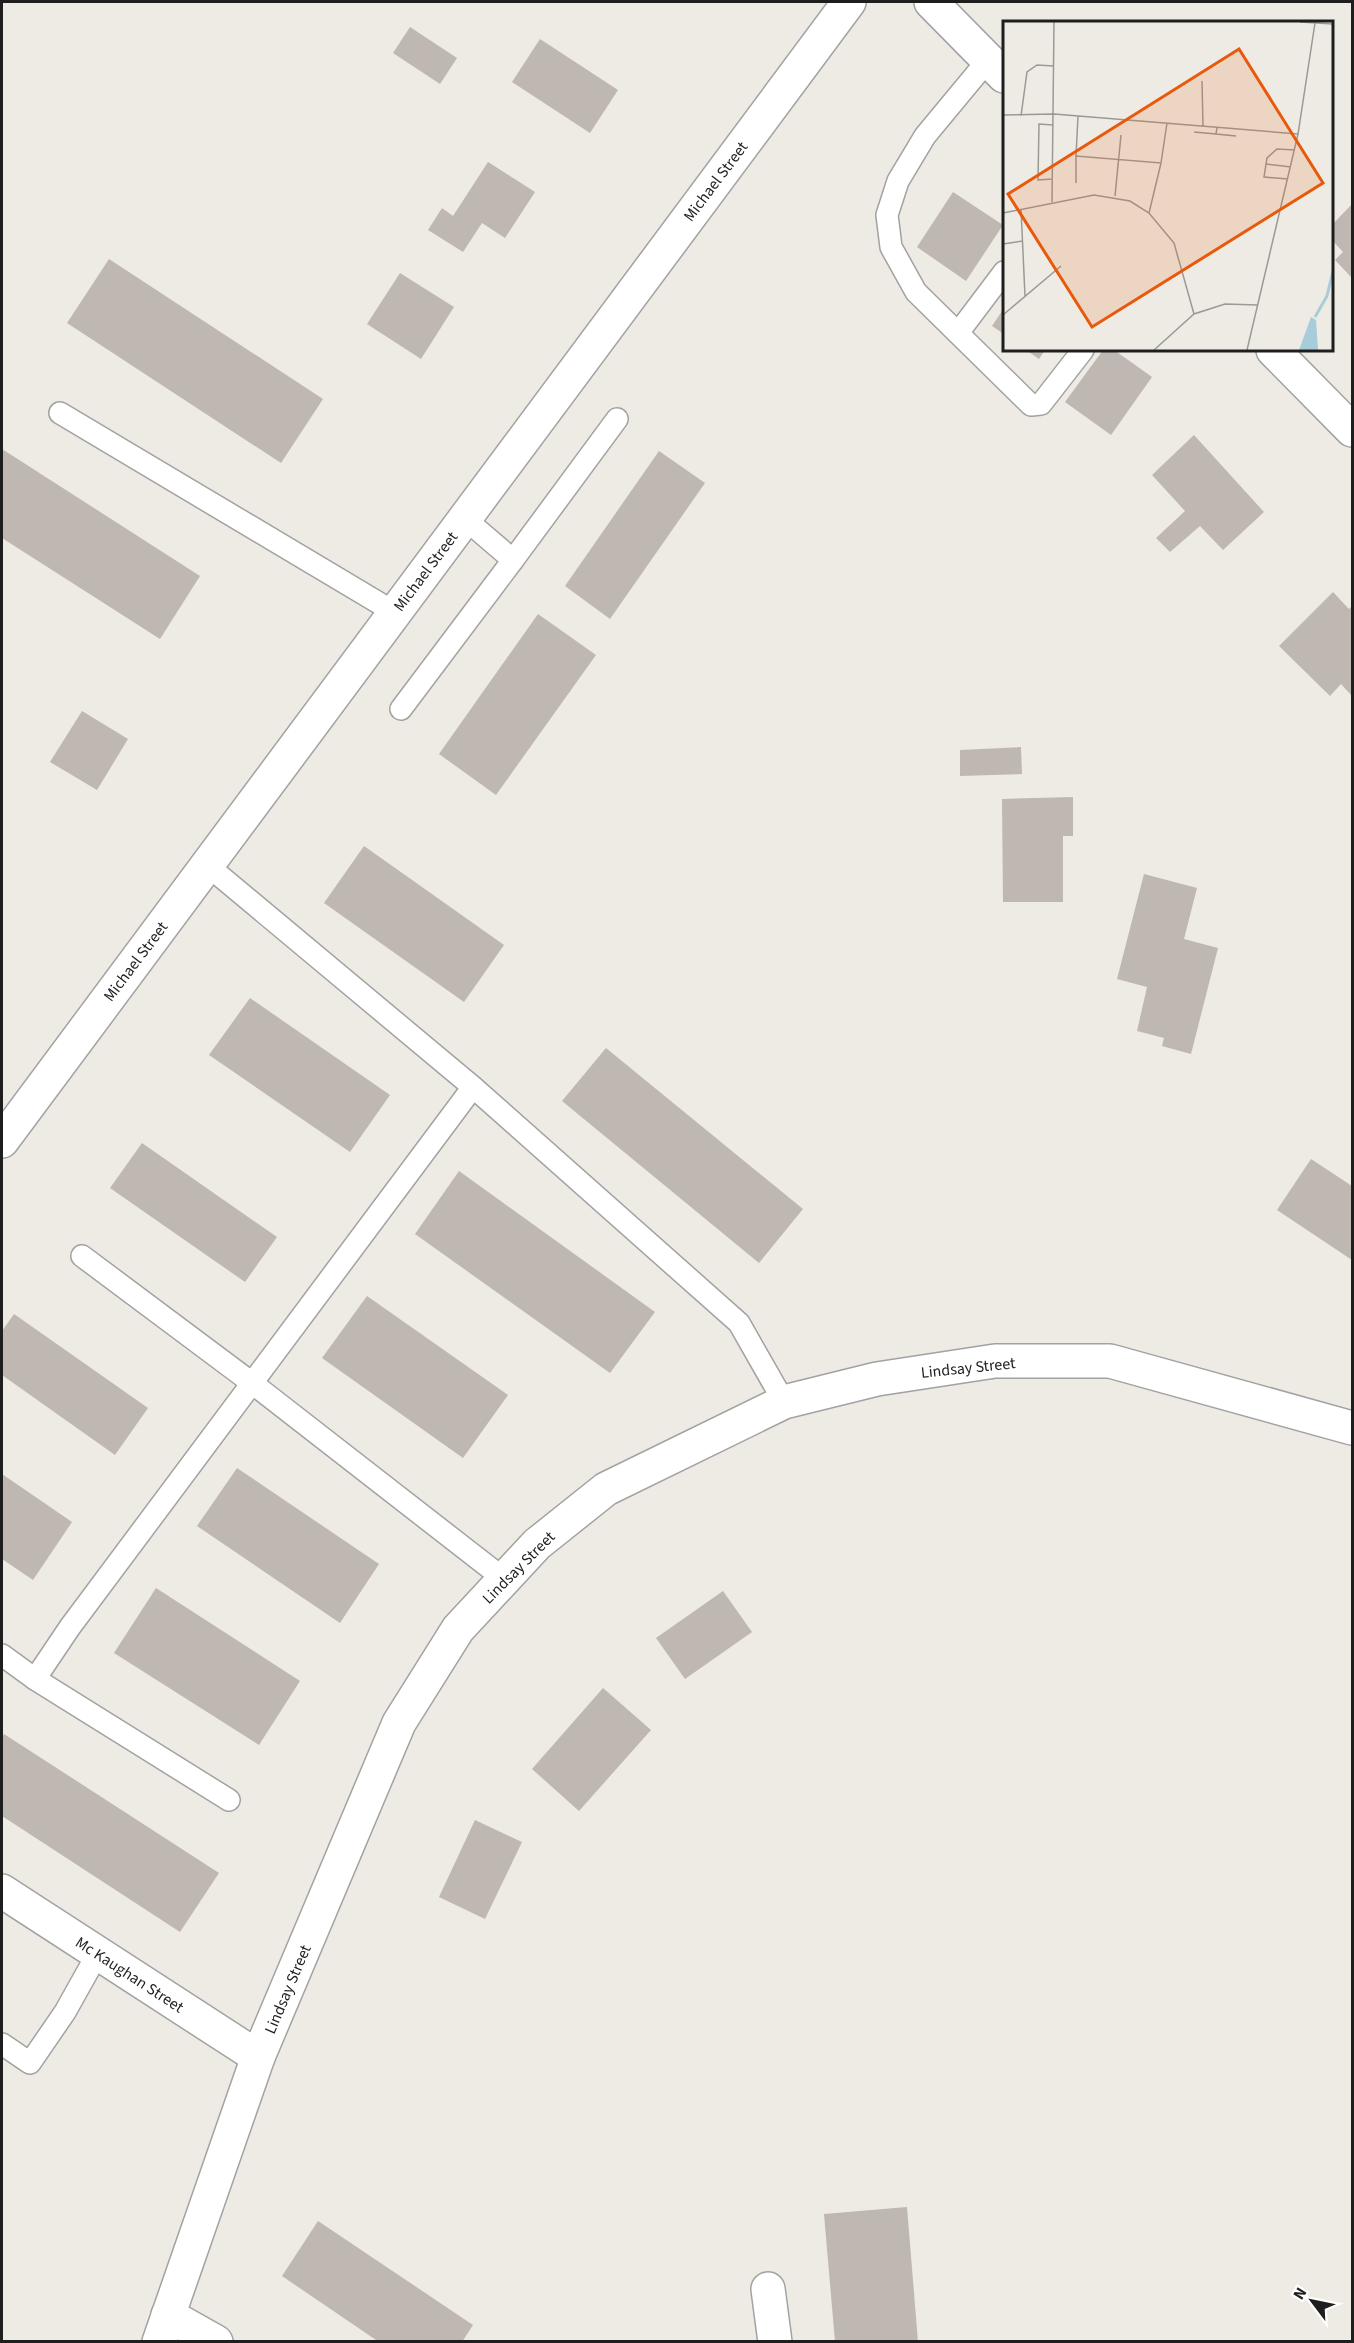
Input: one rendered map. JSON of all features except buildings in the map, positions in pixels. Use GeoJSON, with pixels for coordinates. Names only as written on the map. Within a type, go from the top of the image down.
{"type":"FeatureCollection","features":[{"type":"Feature","properties":{"kind":"street","name":"Michael Street"},"geometry":{"type":"LineString","coordinates":[[2,1141],[849,2]]}},
{"type":"Feature","properties":{"kind":"street"},"geometry":{"type":"LineString","coordinates":[[931,2],[996,68]]}},
{"type":"Feature","properties":{"kind":"street"},"geometry":{"type":"LineString","coordinates":[[1274,351],[1353,430]]}},
{"type":"Feature","properties":{"kind":"street","name":"Lindsay Street"},"geometry":{"type":"LineString","coordinates":[[164,2328],[258,2057],[399,1723],[458,1629],[537,1544],[606,1489],[784,1402],[877,1379],[995,1361],[1110,1361],[1353,1428]]}},
{"type":"Feature","properties":{"kind":"street","name":"Mc Kaughan Street"},"geometry":{"type":"LineString","coordinates":[[2,1891],[258,2057]]}},
{"type":"Feature","properties":{"kind":"street"},"geometry":{"type":"LineString","coordinates":[[768,2289],[775,2342]]}},
{"type":"Feature","properties":{"kind":"street"},"geometry":{"type":"LineString","coordinates":[[164,2328],[216,2342]]}},
{"type":"Feature","properties":{"kind":"lane"},"geometry":{"type":"LineString","coordinates":[[996,68],[925,136],[897,181],[887,215],[891,247],[916,292],[1031,405],[1041,404],[1082,351]]}},
{"type":"Feature","properties":{"kind":"lane"},"geometry":{"type":"LineString","coordinates":[[958,333],[1003,275]]}},
{"type":"Feature","properties":{"kind":"lane"},"geometry":{"type":"LineString","coordinates":[[60,413],[394,612]]}},
{"type":"Feature","properties":{"kind":"lane"},"geometry":{"type":"LineString","coordinates":[[401,708],[617,419]]}},
{"type":"Feature","properties":{"kind":"lane"},"geometry":{"type":"LineString","coordinates":[[464,518],[513,560]]}},
{"type":"Feature","properties":{"kind":"lane"},"geometry":{"type":"LineString","coordinates":[[207,865],[473,1087],[738,1323],[784,1402]]}},
{"type":"Feature","properties":{"kind":"lane"},"geometry":{"type":"LineString","coordinates":[[35,1679],[77,1617],[473,1087]]}},
{"type":"Feature","properties":{"kind":"lane"},"geometry":{"type":"LineString","coordinates":[[82,1256],[252,1383],[504,1579]]}},
{"type":"Feature","properties":{"kind":"lane"},"geometry":{"type":"LineString","coordinates":[[2,1655],[35,1679],[229,1800]]}},
{"type":"Feature","properties":{"kind":"lane"},"geometry":{"type":"LineString","coordinates":[[2,2044],[30,2063],[65,2012],[98,1953]]}}]}
